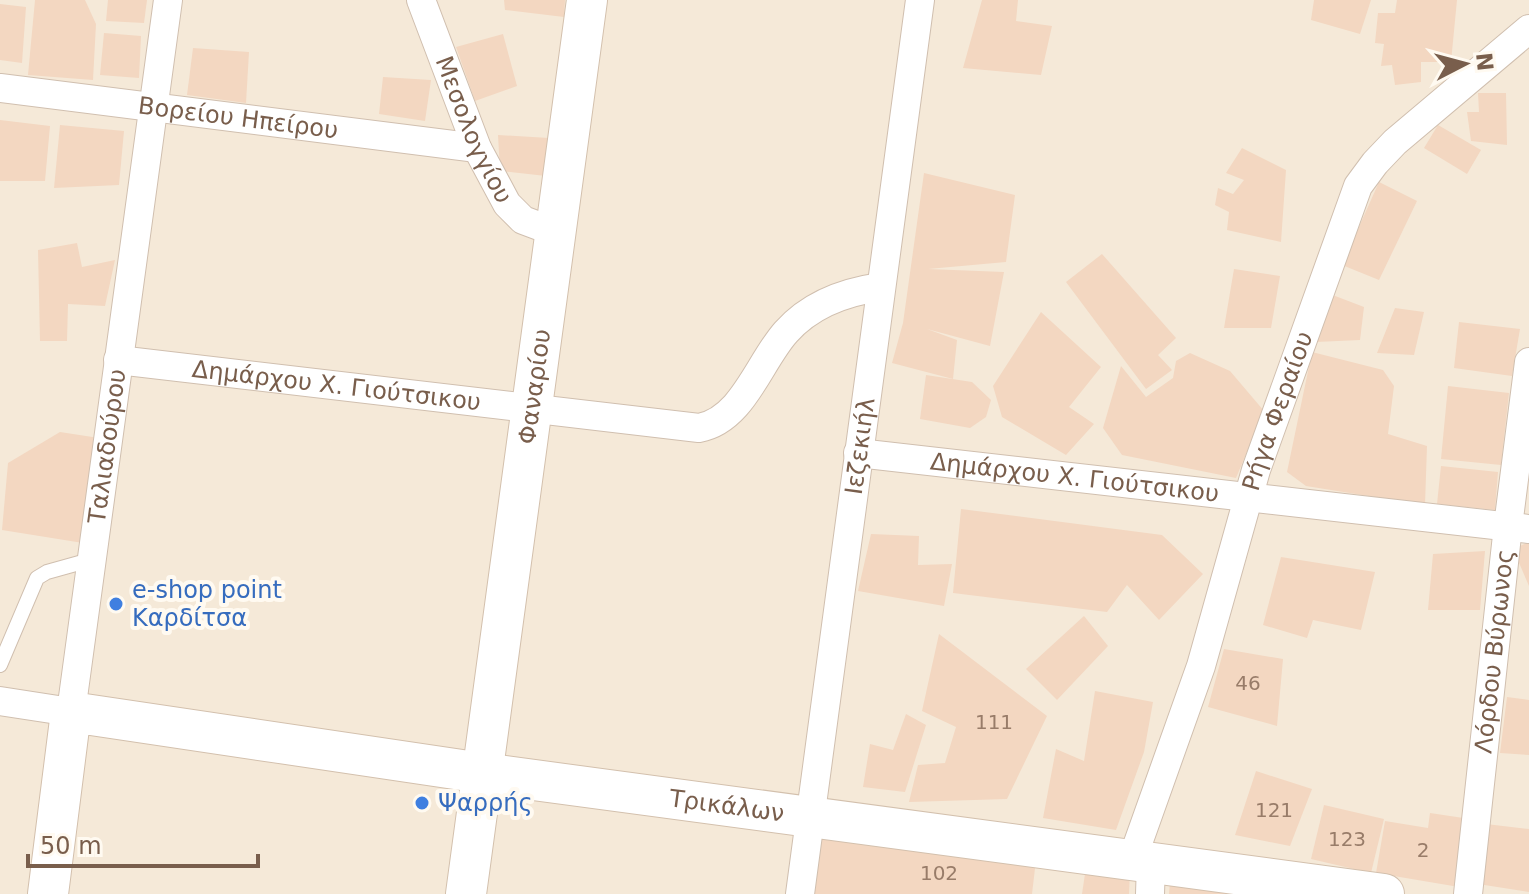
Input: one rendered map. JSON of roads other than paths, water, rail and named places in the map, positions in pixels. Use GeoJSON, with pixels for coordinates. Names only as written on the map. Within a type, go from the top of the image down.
{"type":"FeatureCollection","features":[{"type":"Feature","properties":{"kind":"main road","name":"Φαναρίου"},"geometry":{"type":"LineString","coordinates":[[466,894],[587,0]]}},
{"type":"Feature","properties":{"kind":"main road","name":"Τρικάλων"},"geometry":{"type":"LineString","coordinates":[[71,712],[810,818],[1144,872],[1384,894]]}},
{"type":"Feature","properties":{"kind":"main road","name":"Ταλιαδούρου"},"geometry":{"type":"LineString","coordinates":[[48,894],[71,712]]}},
{"type":"Feature","properties":{"kind":"street","name":"Ταλιαδούρου"},"geometry":{"type":"LineString","coordinates":[[71,712],[168,0]]}},
{"type":"Feature","properties":{"kind":"street","name":"Μεσολογγίου"},"geometry":{"type":"LineString","coordinates":[[421,0],[477,148],[507,204],[515,214],[533,226],[555,232]]}},
{"type":"Feature","properties":{"kind":"street","name":"Ιεζεκιήλ"},"geometry":{"type":"LineString","coordinates":[[800,894],[920,0]]}},
{"type":"Feature","properties":{"kind":"street","name":"Ρήγα Φεραίου"},"geometry":{"type":"LineString","coordinates":[[1144,872],[1249,496],[1358,186],[1395,142],[1529,29]]}},
{"type":"Feature","properties":{"kind":"street","name":"Βορείου Ηπείρου"},"geometry":{"type":"LineString","coordinates":[[0,88],[477,148]]}},
{"type":"Feature","properties":{"kind":"street","name":"Δημάρχου Χ. Γιούτσικου"},"geometry":{"type":"LineString","coordinates":[[118,360],[688,428],[709,426],[732,409],[797,321],[837,298],[880,287]]}},
{"type":"Feature","properties":{"kind":"street","name":"Λόρδου Βύρωνος"},"geometry":{"type":"LineString","coordinates":[[1468,894],[1518,528],[1529,362]]}},
{"type":"Feature","properties":{"kind":"street","name":"Δημάρχου Χ. Γιούτσικου"},"geometry":{"type":"LineString","coordinates":[[858,453],[1518,528]]}},
{"type":"Feature","properties":{"kind":"street"},"geometry":{"type":"LineString","coordinates":[[0,701],[71,712]]}},
{"type":"Feature","properties":{"kind":"lane"},"geometry":{"type":"LineString","coordinates":[[0,665],[37,578],[47,572],[90,560]]}},
{"type":"Feature","properties":{"kind":"place","name":"e-shop point Καρδίτσα"},"geometry":{"type":"Point","coordinates":[116,604]}},
{"type":"Feature","properties":{"kind":"place","name":"Ψαρρής"},"geometry":{"type":"Point","coordinates":[422,803]}}]}
